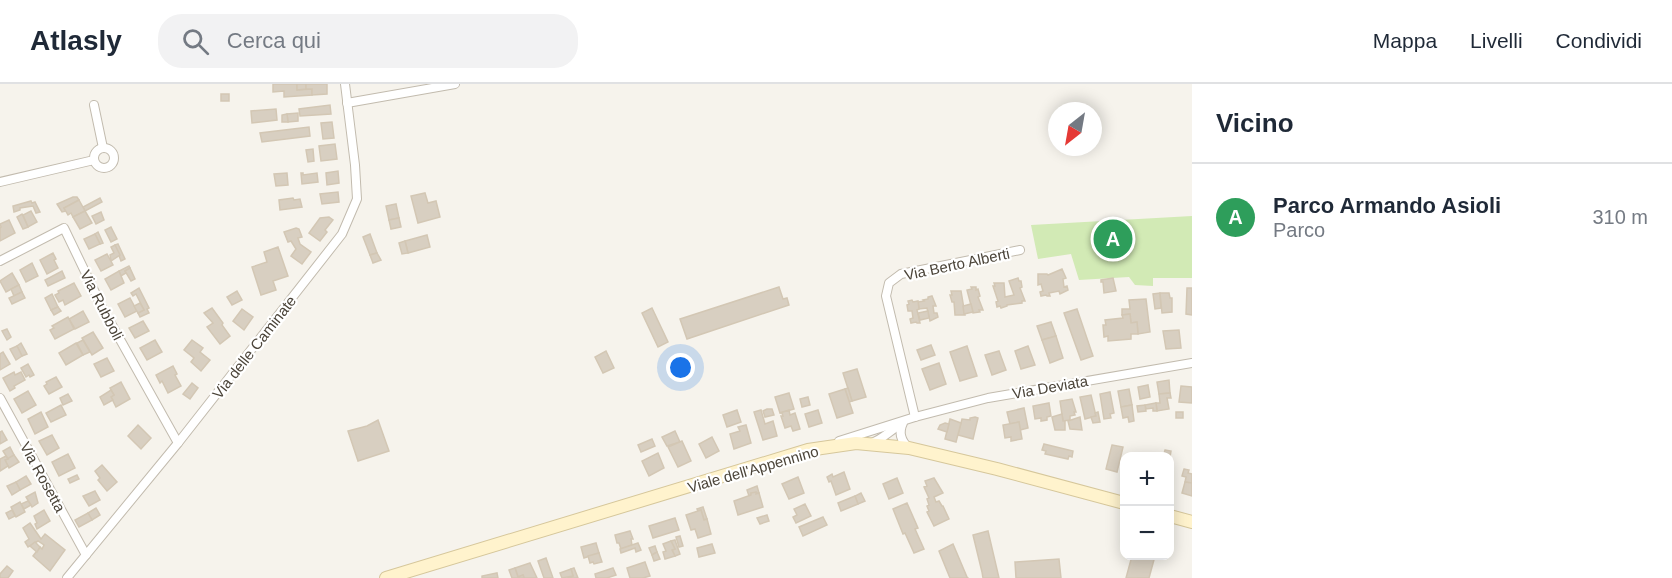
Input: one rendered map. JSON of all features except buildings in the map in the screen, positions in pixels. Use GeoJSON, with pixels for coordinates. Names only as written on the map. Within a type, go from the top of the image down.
{"type":"FeatureCollection","features":[{"type":"Feature","properties":{"kind":"main road","name":"Viale dell'Appennino"},"geometry":{"type":"LineString","coordinates":[[387,578],[808,450],[856,443],[909,448],[1120,502]]}},
{"type":"Feature","properties":{"kind":"main road"},"geometry":{"type":"LineString","coordinates":[[1174,517],[1192,522]]}},
{"type":"Feature","properties":{"kind":"street","name":"Via delle Caminate"},"geometry":{"type":"LineString","coordinates":[[67,578],[178,443],[342,234],[357,199],[345,84]]}},
{"type":"Feature","properties":{"kind":"street"},"geometry":{"type":"LineString","coordinates":[[347,103],[455,84]]}},
{"type":"Feature","properties":{"kind":"street"},"geometry":{"type":"LineString","coordinates":[[94,105],[103,148]]}},
{"type":"Feature","properties":{"kind":"street"},"geometry":{"type":"LineString","coordinates":[[103,148],[109,149],[113,155],[113,162],[102,168],[94,160],[96,152],[103,148]]}},
{"type":"Feature","properties":{"kind":"street"},"geometry":{"type":"LineString","coordinates":[[0,182],[94,160]]}},
{"type":"Feature","properties":{"kind":"street","name":"Via Rubboli"},"geometry":{"type":"LineString","coordinates":[[0,261],[64,228],[103,309],[178,443]]}},
{"type":"Feature","properties":{"kind":"street","name":"Via Berto Alberti"},"geometry":{"type":"LineString","coordinates":[[910,420],[886,296],[889,283],[901,274],[1020,250]]}},
{"type":"Feature","properties":{"kind":"street","name":"Via Deviata"},"geometry":{"type":"LineString","coordinates":[[808,450],[988,398],[1192,363]]}},
{"type":"Feature","properties":{"kind":"street","name":"Via Rosetta"},"geometry":{"type":"LineString","coordinates":[[0,398],[86,555]]}},
{"type":"Feature","properties":{"kind":"street"},"geometry":{"type":"LineString","coordinates":[[909,448],[903,443],[900,429],[910,420]]}},
{"type":"Feature","properties":{"kind":"street","name":"Via Deviata"},"geometry":{"type":"LineString","coordinates":[[871,443],[881,440],[892,429],[910,420]]}},
{"type":"Feature","properties":{"kind":"street"},"geometry":{"type":"LineString","coordinates":[[871,443],[869,437],[876,429]]}},
{"type":"Feature","properties":{"kind":"green space"},"geometry":{"type":"Polygon","coordinates":[[[1192,216],[1192,278],[1153,278],[1153,286],[1135,285],[1129,277],[1079,280],[1071,254],[1038,259],[1031,225],[1192,216]]]}},
{"type":"Feature","properties":{"kind":"place","name":"Parco Armando Asioli"},"geometry":{"type":"Point","coordinates":[1113,239]}}]}
